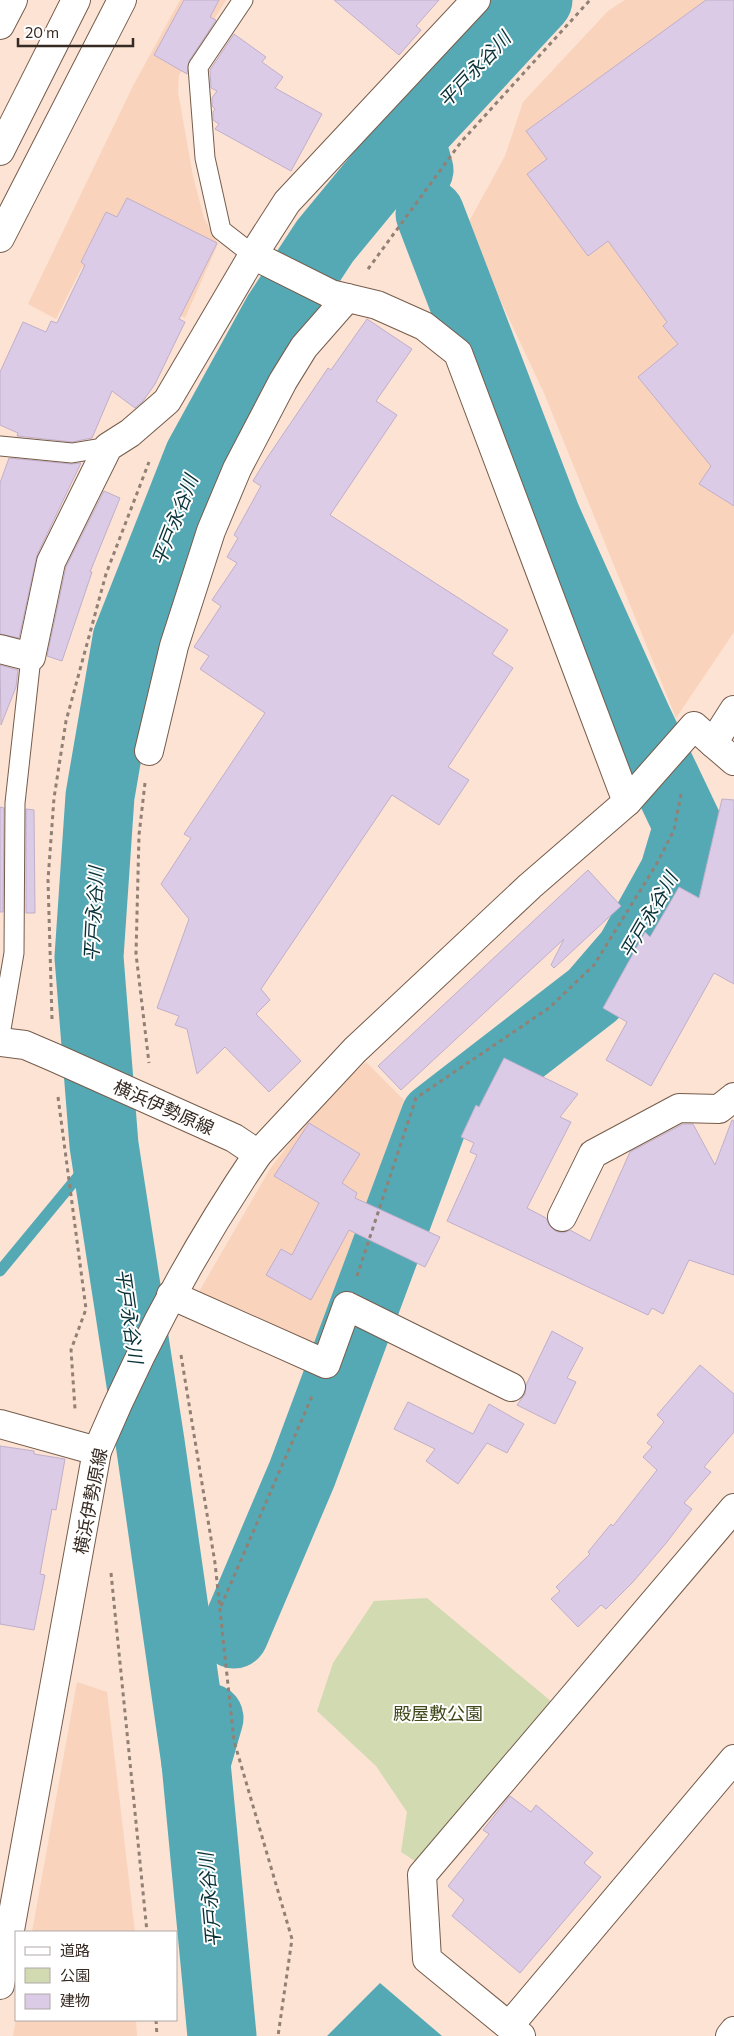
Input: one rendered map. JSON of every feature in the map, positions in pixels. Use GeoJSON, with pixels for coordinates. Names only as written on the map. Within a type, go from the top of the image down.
{"type":"FeatureCollection","features":[{"type":"Feature","properties":{"kind":"street"},"geometry":{"type":"LineString","coordinates":[[0,25],[13,0]]}},
{"type":"Feature","properties":{"kind":"street"},"geometry":{"type":"LineString","coordinates":[[0,151],[58,32],[76,0]]}},
{"type":"Feature","properties":{"kind":"street"},"geometry":{"type":"LineString","coordinates":[[0,238],[122,0]]}},
{"type":"Feature","properties":{"kind":"street"},"geometry":{"type":"LineString","coordinates":[[0,649],[31,657],[52,562],[108,447],[130,433],[167,401],[253,255],[287,202],[476,0]]}},
{"type":"Feature","properties":{"kind":"street"},"geometry":{"type":"LineString","coordinates":[[253,255],[339,296],[377,305],[424,326],[458,353],[633,796]]}},
{"type":"Feature","properties":{"kind":"street"},"geometry":{"type":"LineString","coordinates":[[149,752],[174,646],[211,531],[234,478],[283,381],[339,296]]}},
{"type":"Feature","properties":{"kind":"street"},"geometry":{"type":"LineString","coordinates":[[713,743],[734,710]]}},
{"type":"Feature","properties":{"kind":"street"},"geometry":{"type":"LineString","coordinates":[[258,1154],[355,1050],[530,886],[633,796],[680,745],[694,726],[734,761]]}},
{"type":"Feature","properties":{"kind":"street","name":"横浜伊勢原線"},"geometry":{"type":"LineString","coordinates":[[0,1042],[25,1045],[53,1057],[234,1138],[258,1154],[228,1199],[170,1298],[120,1396],[87,1449],[0,1985]]}},
{"type":"Feature","properties":{"kind":"street"},"geometry":{"type":"LineString","coordinates":[[562,1216],[592,1154],[679,1108],[719,1109],[734,1097]]}},
{"type":"Feature","properties":{"kind":"street"},"geometry":{"type":"LineString","coordinates":[[170,1298],[326,1364],[347,1306],[511,1387]]}},
{"type":"Feature","properties":{"kind":"street"},"geometry":{"type":"LineString","coordinates":[[0,1424],[87,1449]]}},
{"type":"Feature","properties":{"kind":"street"},"geometry":{"type":"LineString","coordinates":[[734,1508],[422,1875],[428,1959],[515,2031],[734,1759]]}},
{"type":"Feature","properties":{"kind":"street"},"geometry":{"type":"LineString","coordinates":[[730,2036],[734,2031]]}},
{"type":"Feature","properties":{"kind":"lane"},"geometry":{"type":"LineString","coordinates":[[243,0],[198,68],[205,158],[221,230],[253,255]]}},
{"type":"Feature","properties":{"kind":"lane"},"geometry":{"type":"LineString","coordinates":[[0,446],[72,453],[108,447]]}},
{"type":"Feature","properties":{"kind":"lane"},"geometry":{"type":"LineString","coordinates":[[0,1035],[14,953],[15,803],[31,657]]}},
{"type":"Feature","properties":{"kind":"path"},"geometry":{"type":"LineString","coordinates":[[339,296],[461,142],[590,0]]}},
{"type":"Feature","properties":{"kind":"path"},"geometry":{"type":"LineString","coordinates":[[87,1449],[72,1350],[86,1309],[53,1057],[48,880],[54,798],[66,721],[106,574],[151,457]]}},
{"type":"Feature","properties":{"kind":"path"},"geometry":{"type":"LineString","coordinates":[[149,752],[139,835],[136,954],[149,1069],[150,1100]]}},
{"type":"Feature","properties":{"kind":"path"},"geometry":{"type":"LineString","coordinates":[[347,1306],[416,1098],[549,1008],[594,965],[656,866],[674,830],[682,790]]}},
{"type":"Feature","properties":{"kind":"path"},"geometry":{"type":"LineString","coordinates":[[170,1298],[216,1563],[234,1741],[292,1939],[278,2036]]}},
{"type":"Feature","properties":{"kind":"path"},"geometry":{"type":"LineString","coordinates":[[220,1609],[326,1364]]}},
{"type":"Feature","properties":{"kind":"path"},"geometry":{"type":"LineString","coordinates":[[111,1569],[148,1931]]}},
{"type":"Feature","properties":{"kind":"path"},"geometry":{"type":"LineString","coordinates":[[156,2021],[157,2036]]}},
{"type":"Feature","properties":{"kind":"shaded area"},"geometry":{"type":"Polygon","coordinates":[[[180,0],[226,0],[179,75],[178,92],[193,176],[204,218],[218,244],[185,318],[82,267],[56,319],[28,304],[133,86],[180,0]]]}},
{"type":"Feature","properties":{"kind":"shaded area"},"geometry":{"type":"Polygon","coordinates":[[[625,0],[734,0],[734,632],[676,718],[544,393],[466,227],[505,156],[523,102],[608,11],[625,0]]]}},
{"type":"Feature","properties":{"kind":"shaded area"},"geometry":{"type":"Polygon","coordinates":[[[366,1062],[404,1100],[346,1276],[316,1349],[197,1295],[270,1169],[295,1136],[333,1093],[366,1062]]]}},
{"type":"Feature","properties":{"kind":"shaded area"},"geometry":{"type":"Polygon","coordinates":[[[77,1682],[107,1692],[135,1931],[32,1931],[77,1682]]]}},
{"type":"Feature","properties":{"kind":"shaded area"},"geometry":{"type":"Polygon","coordinates":[[[16,2021],[136,2021],[137,2036],[13,2036],[16,2021]]]}},
{"type":"Feature","properties":{"kind":"green space","name":"殿屋敷公園"},"geometry":{"type":"Polygon","coordinates":[[[427,1598],[552,1702],[418,1863],[401,1852],[407,1812],[376,1766],[317,1711],[333,1663],[374,1601],[427,1598]]]}},
{"type":"Feature","properties":{"kind":"water"},"geometry":{"type":"Polygon","coordinates":[[[380,1983],[442,2036],[327,2036],[380,1983]]]}},
{"type":"Feature","properties":{"kind":"building"},"geometry":{"type":"Polygon","coordinates":[[[184,0],[219,0],[210,17],[216,20],[189,61],[187,74],[154,55],[184,0]]]}},
{"type":"Feature","properties":{"kind":"building"},"geometry":{"type":"Polygon","coordinates":[[[334,0],[439,0],[416,26],[421,30],[399,55],[334,0]]]}},
{"type":"Feature","properties":{"kind":"building"},"geometry":{"type":"Polygon","coordinates":[[[706,0],[734,0],[734,506],[699,484],[711,466],[638,377],[678,344],[663,326],[667,322],[608,241],[588,256],[527,174],[547,159],[526,131],[706,0]]]}},
{"type":"Feature","properties":{"kind":"building"},"geometry":{"type":"Polygon","coordinates":[[[234,34],[266,57],[262,62],[283,77],[275,88],[322,114],[291,171],[215,129],[219,124],[213,120],[215,109],[212,106],[212,98],[217,91],[211,88],[210,70],[234,34]]]}},
{"type":"Feature","properties":{"kind":"building"},"geometry":{"type":"Polygon","coordinates":[[[127,198],[217,243],[179,319],[185,322],[155,384],[143,401],[135,408],[112,391],[92,438],[72,442],[17,436],[18,433],[0,425],[0,372],[23,322],[46,332],[51,321],[57,323],[85,265],[81,262],[106,212],[117,217],[127,198]]]}},
{"type":"Feature","properties":{"kind":"building"},"geometry":{"type":"Polygon","coordinates":[[[367,319],[412,349],[376,401],[397,415],[330,515],[508,630],[492,654],[513,668],[448,767],[469,780],[439,825],[392,795],[261,989],[270,1000],[256,1014],[301,1061],[269,1092],[225,1047],[197,1074],[187,1029],[175,1025],[179,1016],[157,1008],[189,919],[161,884],[191,838],[184,834],[265,713],[200,669],[209,656],[194,647],[221,606],[212,600],[237,563],[227,557],[238,538],[234,535],[261,486],[253,481],[328,368],[331,370],[367,319]]]}},
{"type":"Feature","properties":{"kind":"building"},"geometry":{"type":"Polygon","coordinates":[[[9,458],[71,464],[81,463],[37,555],[19,638],[0,634],[0,483],[9,458]]]}},
{"type":"Feature","properties":{"kind":"building"},"geometry":{"type":"Polygon","coordinates":[[[104,491],[120,498],[90,572],[92,572],[62,661],[47,656],[66,567],[104,491]]]}},
{"type":"Feature","properties":{"kind":"building"},"geometry":{"type":"Polygon","coordinates":[[[0,665],[18,670],[16,687],[1,725],[0,665]]]}},
{"type":"Feature","properties":{"kind":"building"},"geometry":{"type":"Polygon","coordinates":[[[722,799],[734,800],[734,984],[714,973],[651,1086],[606,1060],[627,1022],[603,1008],[645,932],[650,937],[679,887],[699,898],[722,799]]]}},
{"type":"Feature","properties":{"kind":"building"},"geometry":{"type":"Polygon","coordinates":[[[0,807],[4,808],[3,912],[0,912],[0,807]]]}},
{"type":"Feature","properties":{"kind":"building"},"geometry":{"type":"Polygon","coordinates":[[[26,809],[34,810],[35,913],[26,913],[26,809]]]}},
{"type":"Feature","properties":{"kind":"building"},"geometry":{"type":"Polygon","coordinates":[[[588,870],[621,906],[554,968],[551,965],[564,939],[401,1090],[378,1066],[588,870]]]}},
{"type":"Feature","properties":{"kind":"building"},"geometry":{"type":"Polygon","coordinates":[[[504,1058],[578,1094],[560,1117],[571,1122],[527,1208],[546,1218],[549,1225],[555,1231],[563,1233],[570,1230],[590,1241],[630,1152],[683,1124],[693,1124],[715,1165],[732,1120],[734,1121],[734,1275],[689,1260],[663,1314],[652,1308],[648,1315],[447,1221],[477,1155],[470,1152],[474,1143],[461,1137],[476,1105],[479,1107],[504,1058]]]}},
{"type":"Feature","properties":{"kind":"building"},"geometry":{"type":"Polygon","coordinates":[[[309,1123],[360,1154],[342,1183],[357,1193],[355,1198],[440,1237],[425,1267],[349,1230],[311,1300],[266,1275],[281,1249],[292,1255],[319,1203],[274,1176],[309,1123]]]}},
{"type":"Feature","properties":{"kind":"building"},"geometry":{"type":"Polygon","coordinates":[[[552,1331],[583,1348],[567,1378],[576,1382],[555,1424],[517,1405],[525,1394],[526,1385],[552,1331]]]}},
{"type":"Feature","properties":{"kind":"building"},"geometry":{"type":"Polygon","coordinates":[[[700,1365],[734,1394],[734,1432],[704,1467],[711,1472],[684,1503],[692,1509],[667,1542],[633,1582],[606,1609],[601,1605],[578,1627],[551,1599],[560,1591],[556,1587],[590,1554],[588,1552],[611,1524],[613,1526],[657,1470],[643,1457],[652,1447],[647,1443],[664,1422],[657,1415],[700,1365]]]}},
{"type":"Feature","properties":{"kind":"building"},"geometry":{"type":"Polygon","coordinates":[[[408,1402],[473,1434],[489,1404],[524,1424],[507,1453],[487,1443],[458,1484],[426,1461],[435,1449],[394,1429],[408,1402]]]}},
{"type":"Feature","properties":{"kind":"building"},"geometry":{"type":"Polygon","coordinates":[[[0,1446],[34,1451],[34,1454],[65,1459],[56,1510],[52,1509],[40,1574],[45,1575],[34,1630],[0,1624],[0,1446]]]}},
{"type":"Feature","properties":{"kind":"building"},"geometry":{"type":"Polygon","coordinates":[[[510,1796],[531,1812],[536,1805],[593,1853],[584,1863],[601,1877],[520,1973],[452,1916],[464,1900],[448,1886],[489,1834],[483,1830],[510,1796]]]}},
{"type":"Feature","properties":{"kind":"waterway","name":"平戸永谷川"},"geometry":{"type":"LineString","coordinates":[[419,170],[410,138],[538,0]]}},
{"type":"Feature","properties":{"kind":"waterway","name":"平戸永谷川"},"geometry":{"type":"LineString","coordinates":[[196,1763],[150,1442],[104,1145],[89,957],[100,796],[127,639],[199,456],[277,314],[325,241],[410,138]]}},
{"type":"Feature","properties":{"kind":"waterway","name":"平戸永谷川"},"geometry":{"type":"LineString","coordinates":[[234,1634],[302,1474],[435,1117],[593,995],[630,952],[674,873],[688,826],[636,717],[547,519],[430,214]]}},
{"type":"Feature","properties":{"kind":"waterway"},"geometry":{"type":"LineString","coordinates":[[0,1271],[104,1145]]}},
{"type":"Feature","properties":{"kind":"waterway","name":"平戸永谷川"},"geometry":{"type":"LineString","coordinates":[[209,1718],[196,1763],[222,2036]]}}]}
